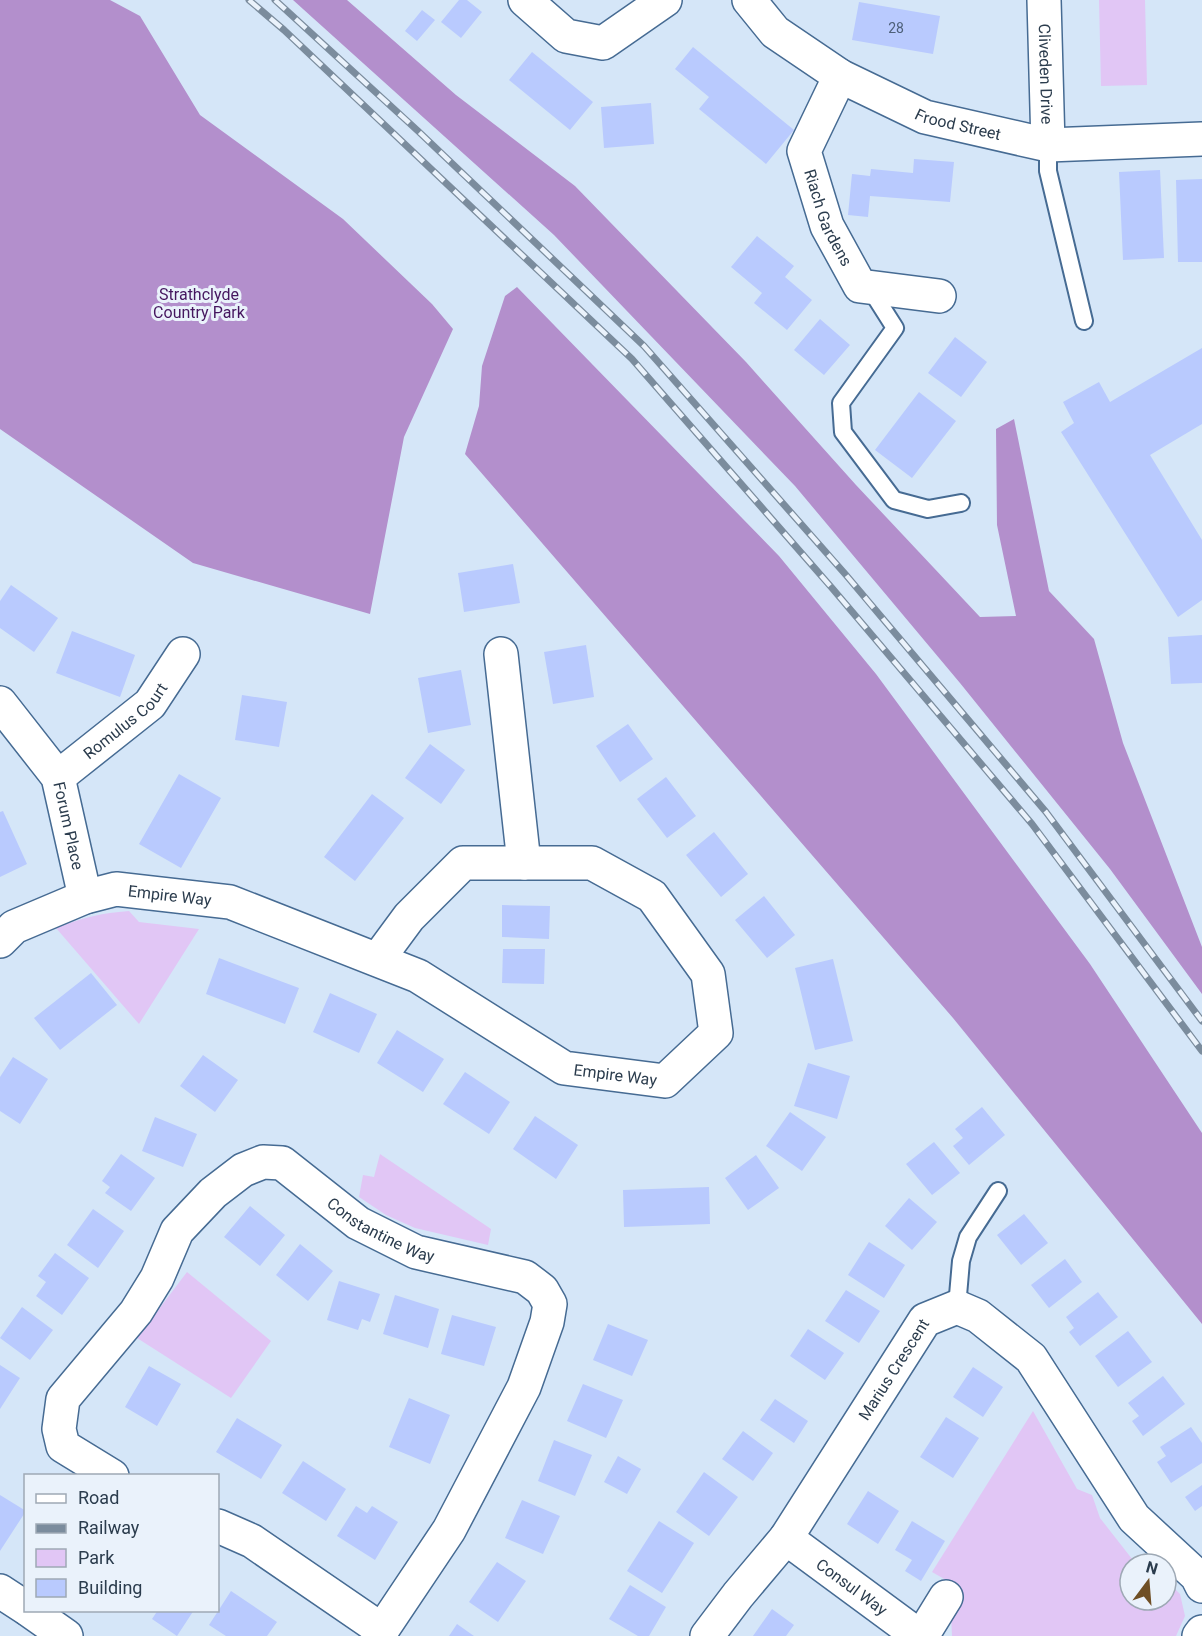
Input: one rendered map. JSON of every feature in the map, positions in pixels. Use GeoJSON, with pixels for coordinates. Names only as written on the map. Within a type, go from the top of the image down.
{"type":"FeatureCollection","features":[{"type":"Feature","properties":{"kind":"street"},"geometry":{"type":"LineString","coordinates":[[525,0],[566,36],[603,43],[665,0]]}},
{"type":"Feature","properties":{"kind":"street","name":"Frood Street"},"geometry":{"type":"LineString","coordinates":[[749,0],[775,32],[840,76],[926,117],[1048,146],[1202,139]]}},
{"type":"Feature","properties":{"kind":"street","name":"Cliveden Drive"},"geometry":{"type":"LineString","coordinates":[[1044,0],[1048,146]]}},
{"type":"Feature","properties":{"kind":"street","name":"Riach Gardens"},"geometry":{"type":"LineString","coordinates":[[840,76],[804,151],[827,226],[860,286],[869,287]]}},
{"type":"Feature","properties":{"kind":"street"},"geometry":{"type":"LineString","coordinates":[[869,287],[939,296]]}},
{"type":"Feature","properties":{"kind":"street","name":"Romulus Court"},"geometry":{"type":"LineString","coordinates":[[58,777],[150,704],[183,654]]}},
{"type":"Feature","properties":{"kind":"street"},"geometry":{"type":"LineString","coordinates":[[501,654],[524,863]]}},
{"type":"Feature","properties":{"kind":"street","name":"Forum Place"},"geometry":{"type":"LineString","coordinates":[[0,703],[58,777],[85,897]]}},
{"type":"Feature","properties":{"kind":"street","name":"Empire Way"},"geometry":{"type":"LineString","coordinates":[[0,941],[14,927],[85,897],[116,889],[230,902],[418,976],[564,1068],[665,1081],[716,1033],[708,974],[652,896],[592,863],[463,863],[410,917],[378,959]]}},
{"type":"Feature","properties":{"kind":"street","name":"Constantine Way"},"geometry":{"type":"LineString","coordinates":[[109,1474],[63,1446],[59,1429],[63,1399],[136,1312],[157,1278],[177,1231],[213,1193],[243,1170],[263,1162],[282,1163],[358,1223],[416,1252],[525,1277],[542,1290],[550,1304],[547,1322],[524,1387],[449,1530],[380,1633],[252,1540],[219,1526]]}},
{"type":"Feature","properties":{"kind":"street"},"geometry":{"type":"LineString","coordinates":[[957,1307],[978,1316],[1031,1358],[1134,1518],[1197,1576],[1202,1586]]}},
{"type":"Feature","properties":{"kind":"street","name":"Marius Crescent"},"geometry":{"type":"LineString","coordinates":[[707,1636],[786,1538],[925,1320],[957,1307]]}},
{"type":"Feature","properties":{"kind":"street","name":"Consul Way"},"geometry":{"type":"LineString","coordinates":[[786,1538],[920,1636],[946,1597]]}},
{"type":"Feature","properties":{"kind":"street"},"geometry":{"type":"LineString","coordinates":[[0,1591],[24,1608]]}},
{"type":"Feature","properties":{"kind":"street"},"geometry":{"type":"LineString","coordinates":[[30,1612],[66,1636]]}},
{"type":"Feature","properties":{"kind":"street"},"geometry":{"type":"LineString","coordinates":[[1199,1636],[1202,1632]]}},
{"type":"Feature","properties":{"kind":"lane"},"geometry":{"type":"LineString","coordinates":[[1048,146],[1048,171],[1084,321]]}},
{"type":"Feature","properties":{"kind":"lane"},"geometry":{"type":"LineString","coordinates":[[869,287],[895,328],[842,404],[843,432],[894,500],[928,508],[961,503]]}},
{"type":"Feature","properties":{"kind":"lane"},"geometry":{"type":"LineString","coordinates":[[957,1307],[962,1261],[968,1237],[998,1191]]}},
{"type":"Feature","properties":{"kind":"green space","name":"Strathclyde Country Park"},"geometry":{"type":"Polygon","coordinates":[[[0,0],[110,0],[140,16],[200,115],[343,219],[432,304],[453,329],[404,437],[370,614],[193,563],[0,429],[0,0]]]}},
{"type":"Feature","properties":{"kind":"green space"},"geometry":{"type":"Polygon","coordinates":[[[293,0],[347,0],[456,95],[575,186],[746,362],[856,485],[980,617],[1016,616],[997,525],[996,429],[1014,419],[1049,591],[1094,639],[1123,743],[1202,947],[1202,994],[1110,869],[960,683],[795,486],[554,235],[293,0]]]}},
{"type":"Feature","properties":{"kind":"green space"},"geometry":{"type":"Polygon","coordinates":[[[1099,0],[1145,0],[1147,85],[1101,86],[1099,0]]]}},
{"type":"Feature","properties":{"kind":"green space"},"geometry":{"type":"Polygon","coordinates":[[[517,287],[779,556],[876,674],[1090,964],[1202,1133],[1202,1324],[953,1018],[465,454],[479,406],[482,366],[505,296],[517,287]]]}},
{"type":"Feature","properties":{"kind":"green space"},"geometry":{"type":"Polygon","coordinates":[[[129,911],[139,922],[199,929],[139,1024],[56,928],[92,916],[129,911]]]}},
{"type":"Feature","properties":{"kind":"green space"},"geometry":{"type":"Polygon","coordinates":[[[380,1154],[491,1229],[488,1245],[415,1228],[386,1215],[359,1197],[363,1175],[374,1177],[380,1154]]]}},
{"type":"Feature","properties":{"kind":"green space"},"geometry":{"type":"Polygon","coordinates":[[[187,1272],[271,1341],[231,1398],[137,1338],[187,1272]]]}},
{"type":"Feature","properties":{"kind":"green space"},"geometry":{"type":"Polygon","coordinates":[[[1033,1411],[1077,1489],[1092,1495],[1100,1518],[1127,1552],[1118,1552],[1118,1612],[1178,1612],[1178,1592],[1185,1616],[1176,1636],[952,1636],[951,1615],[960,1588],[932,1572],[1033,1411]]]}},
{"type":"Feature","properties":{"kind":"building"},"geometry":{"type":"Polygon","coordinates":[[[459,0],[467,0],[482,12],[461,38],[441,22],[459,0]]]}},
{"type":"Feature","properties":{"kind":"building"},"geometry":{"type":"Polygon","coordinates":[[[859,2],[940,16],[933,54],[852,40],[859,2]]]}},
{"type":"Feature","properties":{"kind":"building"},"geometry":{"type":"Polygon","coordinates":[[[422,10],[435,20],[417,41],[405,31],[422,10]]]}},
{"type":"Feature","properties":{"kind":"building"},"geometry":{"type":"Polygon","coordinates":[[[693,47],[794,130],[766,164],[699,109],[709,97],[675,69],[693,47]]]}},
{"type":"Feature","properties":{"kind":"building"},"geometry":{"type":"Polygon","coordinates":[[[532,52],[593,102],[570,130],[509,80],[532,52]]]}},
{"type":"Feature","properties":{"kind":"building"},"geometry":{"type":"Polygon","coordinates":[[[651,103],[654,144],[604,148],[601,107],[651,103]]]}},
{"type":"Feature","properties":{"kind":"building"},"geometry":{"type":"Polygon","coordinates":[[[914,159],[954,162],[950,202],[870,196],[868,217],[848,215],[852,174],[870,176],[871,169],[913,173],[914,159]]]}},
{"type":"Feature","properties":{"kind":"building"},"geometry":{"type":"Polygon","coordinates":[[[1160,170],[1164,258],[1123,260],[1119,172],[1160,170]]]}},
{"type":"Feature","properties":{"kind":"building"},"geometry":{"type":"Polygon","coordinates":[[[1202,179],[1202,262],[1178,262],[1176,180],[1202,179]]]}},
{"type":"Feature","properties":{"kind":"building"},"geometry":{"type":"Polygon","coordinates":[[[757,236],[794,266],[785,277],[812,300],[787,330],[754,303],[762,293],[731,267],[757,236]]]}},
{"type":"Feature","properties":{"kind":"building"},"geometry":{"type":"Polygon","coordinates":[[[820,319],[850,345],[824,375],[794,350],[820,319]]]}},
{"type":"Feature","properties":{"kind":"building"},"geometry":{"type":"Polygon","coordinates":[[[955,337],[987,362],[961,397],[928,373],[955,337]]]}},
{"type":"Feature","properties":{"kind":"building"},"geometry":{"type":"Polygon","coordinates":[[[1202,348],[1202,424],[1150,455],[1202,540],[1202,600],[1178,617],[1061,432],[1074,423],[1063,402],[1099,382],[1110,402],[1202,348]]]}},
{"type":"Feature","properties":{"kind":"building"},"geometry":{"type":"Polygon","coordinates":[[[919,392],[956,421],[912,478],[875,450],[919,392]]]}},
{"type":"Feature","properties":{"kind":"building"},"geometry":{"type":"Polygon","coordinates":[[[513,564],[520,603],[464,612],[458,573],[513,564]]]}},
{"type":"Feature","properties":{"kind":"building"},"geometry":{"type":"Polygon","coordinates":[[[11,585],[58,618],[34,652],[0,628],[0,601],[11,585]]]}},
{"type":"Feature","properties":{"kind":"building"},"geometry":{"type":"Polygon","coordinates":[[[72,631],[135,655],[120,697],[56,673],[72,631]]]}},
{"type":"Feature","properties":{"kind":"building"},"geometry":{"type":"Polygon","coordinates":[[[1202,635],[1202,683],[1171,684],[1168,637],[1202,635]]]}},
{"type":"Feature","properties":{"kind":"building"},"geometry":{"type":"Polygon","coordinates":[[[586,645],[594,697],[553,704],[544,652],[586,645]]]}},
{"type":"Feature","properties":{"kind":"building"},"geometry":{"type":"Polygon","coordinates":[[[461,670],[471,725],[428,733],[418,678],[461,670]]]}},
{"type":"Feature","properties":{"kind":"building"},"geometry":{"type":"Polygon","coordinates":[[[242,695],[287,702],[279,747],[235,740],[242,695]]]}},
{"type":"Feature","properties":{"kind":"building"},"geometry":{"type":"Polygon","coordinates":[[[628,724],[653,759],[620,782],[596,746],[628,724]]]}},
{"type":"Feature","properties":{"kind":"building"},"geometry":{"type":"Polygon","coordinates":[[[430,744],[465,770],[441,804],[405,778],[430,744]]]}},
{"type":"Feature","properties":{"kind":"building"},"geometry":{"type":"Polygon","coordinates":[[[179,774],[221,798],[181,868],[139,844],[179,774]]]}},
{"type":"Feature","properties":{"kind":"building"},"geometry":{"type":"Polygon","coordinates":[[[666,777],[696,816],[667,838],[637,799],[666,777]]]}},
{"type":"Feature","properties":{"kind":"building"},"geometry":{"type":"Polygon","coordinates":[[[372,794],[404,818],[355,881],[324,857],[372,794]]]}},
{"type":"Feature","properties":{"kind":"building"},"geometry":{"type":"Polygon","coordinates":[[[3,811],[27,864],[0,877],[0,812],[3,811]]]}},
{"type":"Feature","properties":{"kind":"building"},"geometry":{"type":"Polygon","coordinates":[[[714,832],[748,874],[721,897],[686,855],[714,832]]]}},
{"type":"Feature","properties":{"kind":"building"},"geometry":{"type":"Polygon","coordinates":[[[764,896],[795,935],[767,958],[735,920],[764,896]]]}},
{"type":"Feature","properties":{"kind":"building"},"geometry":{"type":"Polygon","coordinates":[[[502,905],[550,906],[549,939],[502,937],[502,905]]]}},
{"type":"Feature","properties":{"kind":"building"},"geometry":{"type":"Polygon","coordinates":[[[503,949],[545,949],[544,984],[502,983],[503,949]]]}},
{"type":"Feature","properties":{"kind":"building"},"geometry":{"type":"Polygon","coordinates":[[[219,958],[299,988],[285,1024],[206,994],[219,958]]]}},
{"type":"Feature","properties":{"kind":"building"},"geometry":{"type":"Polygon","coordinates":[[[833,959],[853,1041],[815,1050],[795,968],[833,959]]]}},
{"type":"Feature","properties":{"kind":"building"},"geometry":{"type":"Polygon","coordinates":[[[91,973],[117,1005],[60,1050],[34,1018],[91,973]]]}},
{"type":"Feature","properties":{"kind":"building"},"geometry":{"type":"Polygon","coordinates":[[[330,993],[377,1014],[359,1053],[313,1032],[330,993]]]}},
{"type":"Feature","properties":{"kind":"building"},"geometry":{"type":"Polygon","coordinates":[[[397,1030],[444,1059],[423,1092],[377,1063],[397,1030]]]}},
{"type":"Feature","properties":{"kind":"building"},"geometry":{"type":"Polygon","coordinates":[[[203,1055],[238,1080],[215,1112],[180,1086],[203,1055]]]}},
{"type":"Feature","properties":{"kind":"building"},"geometry":{"type":"Polygon","coordinates":[[[13,1057],[48,1079],[20,1124],[0,1111],[0,1077],[13,1057]]]}},
{"type":"Feature","properties":{"kind":"building"},"geometry":{"type":"Polygon","coordinates":[[[808,1063],[850,1076],[837,1119],[794,1106],[808,1063]]]}},
{"type":"Feature","properties":{"kind":"building"},"geometry":{"type":"Polygon","coordinates":[[[465,1072],[510,1102],[489,1134],[443,1104],[465,1072]]]}},
{"type":"Feature","properties":{"kind":"building"},"geometry":{"type":"Polygon","coordinates":[[[982,1107],[1005,1135],[969,1165],[953,1146],[963,1138],[955,1129],[982,1107]]]}},
{"type":"Feature","properties":{"kind":"building"},"geometry":{"type":"Polygon","coordinates":[[[790,1112],[826,1137],[802,1171],[766,1146],[790,1112]]]}},
{"type":"Feature","properties":{"kind":"building"},"geometry":{"type":"Polygon","coordinates":[[[535,1116],[578,1145],[556,1179],[513,1149],[535,1116]]]}},
{"type":"Feature","properties":{"kind":"building"},"geometry":{"type":"Polygon","coordinates":[[[155,1117],[197,1134],[183,1167],[142,1151],[155,1117]]]}},
{"type":"Feature","properties":{"kind":"building"},"geometry":{"type":"Polygon","coordinates":[[[934,1142],[960,1173],[932,1195],[906,1164],[934,1142]]]}},
{"type":"Feature","properties":{"kind":"building"},"geometry":{"type":"Polygon","coordinates":[[[121,1154],[155,1178],[131,1211],[105,1193],[110,1187],[102,1181],[121,1154]]]}},
{"type":"Feature","properties":{"kind":"building"},"geometry":{"type":"Polygon","coordinates":[[[756,1155],[779,1188],[748,1210],[725,1178],[756,1155]]]}},
{"type":"Feature","properties":{"kind":"building"},"geometry":{"type":"Polygon","coordinates":[[[709,1187],[710,1224],[624,1227],[623,1190],[709,1187]]]}},
{"type":"Feature","properties":{"kind":"building"},"geometry":{"type":"Polygon","coordinates":[[[909,1198],[937,1222],[912,1250],[885,1226],[909,1198]]]}},
{"type":"Feature","properties":{"kind":"building"},"geometry":{"type":"Polygon","coordinates":[[[250,1206],[285,1235],[260,1266],[224,1237],[250,1206]]]}},
{"type":"Feature","properties":{"kind":"building"},"geometry":{"type":"Polygon","coordinates":[[[93,1209],[124,1231],[98,1268],[67,1245],[93,1209]]]}},
{"type":"Feature","properties":{"kind":"building"},"geometry":{"type":"Polygon","coordinates":[[[1024,1214],[1048,1243],[1021,1265],[997,1235],[1024,1214]]]}},
{"type":"Feature","properties":{"kind":"building"},"geometry":{"type":"Polygon","coordinates":[[[869,1242],[905,1265],[884,1298],[848,1275],[869,1242]]]}},
{"type":"Feature","properties":{"kind":"building"},"geometry":{"type":"Polygon","coordinates":[[[300,1244],[333,1271],[308,1301],[276,1275],[300,1244]]]}},
{"type":"Feature","properties":{"kind":"building"},"geometry":{"type":"Polygon","coordinates":[[[55,1253],[89,1278],[62,1315],[36,1296],[46,1282],[38,1276],[55,1253]]]}},
{"type":"Feature","properties":{"kind":"building"},"geometry":{"type":"Polygon","coordinates":[[[1065,1259],[1082,1282],[1049,1308],[1031,1285],[1065,1259]]]}},
{"type":"Feature","properties":{"kind":"building"},"geometry":{"type":"Polygon","coordinates":[[[339,1281],[380,1294],[370,1322],[362,1319],[358,1330],[327,1320],[339,1281]]]}},
{"type":"Feature","properties":{"kind":"building"},"geometry":{"type":"Polygon","coordinates":[[[846,1290],[880,1311],[859,1343],[825,1321],[846,1290]]]}},
{"type":"Feature","properties":{"kind":"building"},"geometry":{"type":"Polygon","coordinates":[[[1098,1292],[1118,1317],[1080,1346],[1069,1332],[1074,1328],[1066,1317],[1098,1292]]]}},
{"type":"Feature","properties":{"kind":"building"},"geometry":{"type":"Polygon","coordinates":[[[395,1295],[439,1309],[428,1348],[383,1334],[395,1295]]]}},
{"type":"Feature","properties":{"kind":"building"},"geometry":{"type":"Polygon","coordinates":[[[22,1307],[53,1330],[30,1360],[0,1338],[22,1307]]]}},
{"type":"Feature","properties":{"kind":"building"},"geometry":{"type":"Polygon","coordinates":[[[452,1315],[496,1327],[484,1366],[441,1354],[452,1315]]]}},
{"type":"Feature","properties":{"kind":"building"},"geometry":{"type":"Polygon","coordinates":[[[608,1324],[648,1340],[632,1376],[593,1360],[608,1324]]]}},
{"type":"Feature","properties":{"kind":"building"},"geometry":{"type":"Polygon","coordinates":[[[808,1329],[844,1353],[825,1380],[790,1356],[808,1329]]]}},
{"type":"Feature","properties":{"kind":"building"},"geometry":{"type":"Polygon","coordinates":[[[1128,1331],[1152,1362],[1118,1387],[1095,1356],[1128,1331]]]}},
{"type":"Feature","properties":{"kind":"building"},"geometry":{"type":"Polygon","coordinates":[[[0,1365],[20,1378],[0,1409],[0,1365]]]}},
{"type":"Feature","properties":{"kind":"building"},"geometry":{"type":"Polygon","coordinates":[[[149,1366],[181,1384],[157,1426],[125,1407],[149,1366]]]}},
{"type":"Feature","properties":{"kind":"building"},"geometry":{"type":"Polygon","coordinates":[[[973,1367],[1003,1387],[983,1417],[953,1397],[973,1367]]]}},
{"type":"Feature","properties":{"kind":"building"},"geometry":{"type":"Polygon","coordinates":[[[1163,1376],[1185,1404],[1143,1436],[1132,1421],[1139,1416],[1128,1403],[1163,1376]]]}},
{"type":"Feature","properties":{"kind":"building"},"geometry":{"type":"Polygon","coordinates":[[[583,1384],[623,1400],[606,1438],[567,1421],[583,1384]]]}},
{"type":"Feature","properties":{"kind":"building"},"geometry":{"type":"Polygon","coordinates":[[[409,1398],[450,1415],[430,1464],[389,1447],[409,1398]]]}},
{"type":"Feature","properties":{"kind":"building"},"geometry":{"type":"Polygon","coordinates":[[[775,1399],[808,1421],[794,1443],[760,1420],[775,1399]]]}},
{"type":"Feature","properties":{"kind":"building"},"geometry":{"type":"Polygon","coordinates":[[[946,1417],[979,1438],[953,1478],[920,1457],[946,1417]]]}},
{"type":"Feature","properties":{"kind":"building"},"geometry":{"type":"Polygon","coordinates":[[[237,1418],[282,1445],[261,1479],[216,1452],[237,1418]]]}},
{"type":"Feature","properties":{"kind":"building"},"geometry":{"type":"Polygon","coordinates":[[[1191,1427],[1202,1443],[1202,1463],[1171,1483],[1157,1462],[1166,1456],[1160,1447],[1191,1427]]]}},
{"type":"Feature","properties":{"kind":"building"},"geometry":{"type":"Polygon","coordinates":[[[743,1431],[773,1453],[753,1481],[722,1459],[743,1431]]]}},
{"type":"Feature","properties":{"kind":"building"},"geometry":{"type":"Polygon","coordinates":[[[554,1440],[592,1455],[575,1496],[538,1481],[554,1440]]]}},
{"type":"Feature","properties":{"kind":"building"},"geometry":{"type":"Polygon","coordinates":[[[618,1456],[641,1469],[627,1494],[604,1482],[618,1456]]]}},
{"type":"Feature","properties":{"kind":"building"},"geometry":{"type":"Polygon","coordinates":[[[303,1461],[346,1489],[326,1521],[282,1493],[303,1461]]]}},
{"type":"Feature","properties":{"kind":"building"},"geometry":{"type":"Polygon","coordinates":[[[704,1472],[738,1497],[709,1536],[676,1512],[704,1472]]]}},
{"type":"Feature","properties":{"kind":"building"},"geometry":{"type":"Polygon","coordinates":[[[1202,1485],[1202,1506],[1195,1511],[1185,1497],[1202,1485]]]}},
{"type":"Feature","properties":{"kind":"building"},"geometry":{"type":"Polygon","coordinates":[[[868,1491],[899,1511],[878,1544],[847,1524],[868,1491]]]}},
{"type":"Feature","properties":{"kind":"building"},"geometry":{"type":"Polygon","coordinates":[[[0,1495],[24,1510],[24,1514],[0,1551],[0,1495]]]}},
{"type":"Feature","properties":{"kind":"building"},"geometry":{"type":"Polygon","coordinates":[[[522,1500],[560,1516],[543,1554],[505,1538],[522,1500]]]}},
{"type":"Feature","properties":{"kind":"building"},"geometry":{"type":"Polygon","coordinates":[[[356,1506],[367,1513],[372,1506],[398,1522],[375,1560],[337,1536],[356,1506]]]}},
{"type":"Feature","properties":{"kind":"building"},"geometry":{"type":"Polygon","coordinates":[[[659,1521],[694,1543],[662,1593],[627,1571],[659,1521]]]}},
{"type":"Feature","properties":{"kind":"building"},"geometry":{"type":"Polygon","coordinates":[[[912,1521],[945,1541],[921,1581],[905,1571],[912,1560],[895,1550],[912,1521]]]}},
{"type":"Feature","properties":{"kind":"building"},"geometry":{"type":"Polygon","coordinates":[[[497,1562],[526,1581],[498,1622],[469,1602],[497,1562]]]}},
{"type":"Feature","properties":{"kind":"building"},"geometry":{"type":"Polygon","coordinates":[[[630,1585],[666,1607],[649,1636],[638,1636],[609,1619],[630,1585]]]}},
{"type":"Feature","properties":{"kind":"building"},"geometry":{"type":"Polygon","coordinates":[[[231,1591],[277,1622],[267,1636],[226,1636],[209,1625],[231,1591]]]}},
{"type":"Feature","properties":{"kind":"building"},"geometry":{"type":"Polygon","coordinates":[[[772,1609],[794,1625],[786,1636],[753,1636],[772,1609]]]}},
{"type":"Feature","properties":{"kind":"building"},"geometry":{"type":"Polygon","coordinates":[[[157,1612],[193,1612],[177,1636],[152,1619],[157,1612]]]}},
{"type":"Feature","properties":{"kind":"building"},"geometry":{"type":"Polygon","coordinates":[[[457,1624],[474,1636],[449,1636],[457,1624]]]}},
{"type":"Feature","properties":{"kind":"railway"},"geometry":{"type":"LineString","coordinates":[[249,0],[284,30],[632,359],[832,588],[1032,824],[1202,1051]]}},
{"type":"Feature","properties":{"kind":"railway"},"geometry":{"type":"LineString","coordinates":[[275,0],[418,131],[644,346],[846,575],[1046,812],[1202,1021]]}}]}
